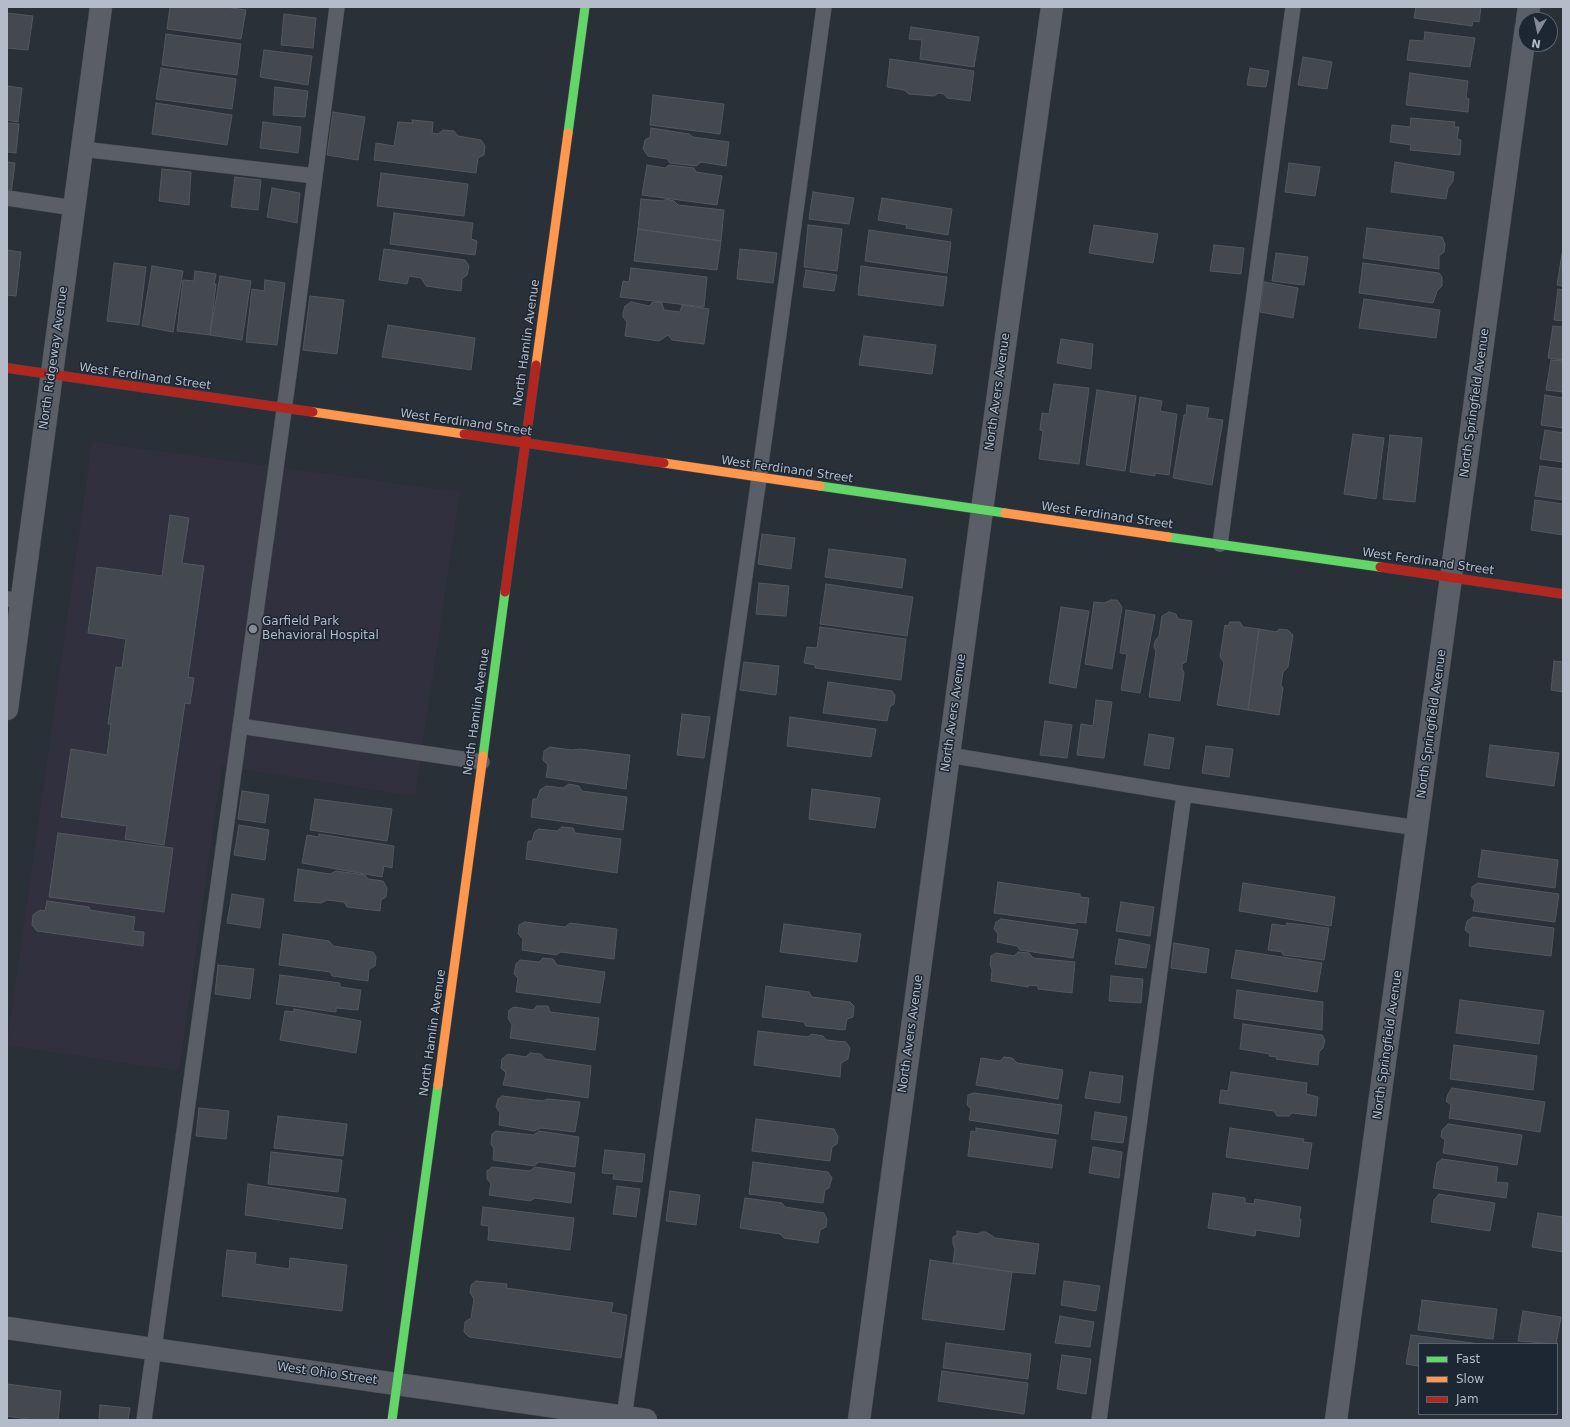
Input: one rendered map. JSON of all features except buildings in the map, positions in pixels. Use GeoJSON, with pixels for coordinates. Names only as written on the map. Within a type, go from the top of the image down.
{"type":"FeatureCollection","features":[{"type":"Feature","properties":{"kind":"street","name":"North Ridgeway Avenue"},"geometry":{"type":"LineString","coordinates":[[7,709],[14,600],[52,375],[101,7]]}},
{"type":"Feature","properties":{"kind":"street","name":"North Hamlin Avenue"},"geometry":{"type":"LineString","coordinates":[[392,1420],[585,7]]}},
{"type":"Feature","properties":{"kind":"street","name":"North Avers Avenue"},"geometry":{"type":"LineString","coordinates":[[859,1420],[982,510],[1052,7]]}},
{"type":"Feature","properties":{"kind":"street","name":"North Springfield Avenue"},"geometry":{"type":"LineString","coordinates":[[1336,1420],[1523,52]]}},
{"type":"Feature","properties":{"kind":"street","name":"West Ferdinand Street"},"geometry":{"type":"LineString","coordinates":[[7,368],[1563,594]]}},
{"type":"Feature","properties":{"kind":"street","name":"West Ohio Street"},"geometry":{"type":"LineString","coordinates":[[7,1328],[646,1420]]}},
{"type":"Feature","properties":{"kind":"lane"},"geometry":{"type":"LineString","coordinates":[[144,1420],[284,409],[337,7]]}},
{"type":"Feature","properties":{"kind":"lane"},"geometry":{"type":"LineString","coordinates":[[624,1417],[759,478],[824,7]]}},
{"type":"Feature","properties":{"kind":"lane"},"geometry":{"type":"LineString","coordinates":[[1220,544],[1293,7]]}},
{"type":"Feature","properties":{"kind":"lane"},"geometry":{"type":"LineString","coordinates":[[82,149],[315,176]]}},
{"type":"Feature","properties":{"kind":"lane"},"geometry":{"type":"LineString","coordinates":[[7,198],[74,208]]}},
{"type":"Feature","properties":{"kind":"lane"},"geometry":{"type":"LineString","coordinates":[[240,726],[482,762]]}},
{"type":"Feature","properties":{"kind":"lane"},"geometry":{"type":"LineString","coordinates":[[949,755],[1184,794],[1418,828]]}},
{"type":"Feature","properties":{"kind":"lane"},"geometry":{"type":"LineString","coordinates":[[1099,1420],[1184,794]]}},
{"type":"Feature","properties":{"kind":"shaded area","name":"Garfield Park Behavioral Hospital"},"geometry":{"type":"Polygon","coordinates":[[[92,442],[460,492],[415,796],[222,766],[179,1071],[7,1045],[92,442]]]}},
{"type":"Feature","properties":{"kind":"traffic: fast"},"geometry":{"type":"LineString","coordinates":[[568,133],[585,7]]}},
{"type":"Feature","properties":{"kind":"traffic: fast"},"geometry":{"type":"LineString","coordinates":[[820,486],[1005,513]]}},
{"type":"Feature","properties":{"kind":"traffic: fast"},"geometry":{"type":"LineString","coordinates":[[1168,537],[1380,567]]}},
{"type":"Feature","properties":{"kind":"traffic: fast"},"geometry":{"type":"LineString","coordinates":[[483,756],[505,592]]}},
{"type":"Feature","properties":{"kind":"traffic: fast"},"geometry":{"type":"LineString","coordinates":[[392,1420],[438,1085]]}},
{"type":"Feature","properties":{"kind":"traffic: slow"},"geometry":{"type":"LineString","coordinates":[[536,365],[568,133]]}},
{"type":"Feature","properties":{"kind":"traffic: slow"},"geometry":{"type":"LineString","coordinates":[[313,412],[464,434]]}},
{"type":"Feature","properties":{"kind":"traffic: slow"},"geometry":{"type":"LineString","coordinates":[[664,463],[820,486]]}},
{"type":"Feature","properties":{"kind":"traffic: slow"},"geometry":{"type":"LineString","coordinates":[[1005,513],[1168,537]]}},
{"type":"Feature","properties":{"kind":"traffic: slow"},"geometry":{"type":"LineString","coordinates":[[438,1085],[483,756]]}},
{"type":"Feature","properties":{"kind":"traffic: jam"},"geometry":{"type":"LineString","coordinates":[[505,592],[536,365]]}},
{"type":"Feature","properties":{"kind":"traffic: jam"},"geometry":{"type":"LineString","coordinates":[[7,368],[313,412]]}},
{"type":"Feature","properties":{"kind":"traffic: jam"},"geometry":{"type":"LineString","coordinates":[[464,434],[664,463]]}},
{"type":"Feature","properties":{"kind":"traffic: jam"},"geometry":{"type":"LineString","coordinates":[[1380,567],[1563,594]]}},
{"type":"Feature","properties":{"kind":"place","name":"Garfield Park Behavioral Hospital"},"geometry":{"type":"Point","coordinates":[253,629]}}]}
